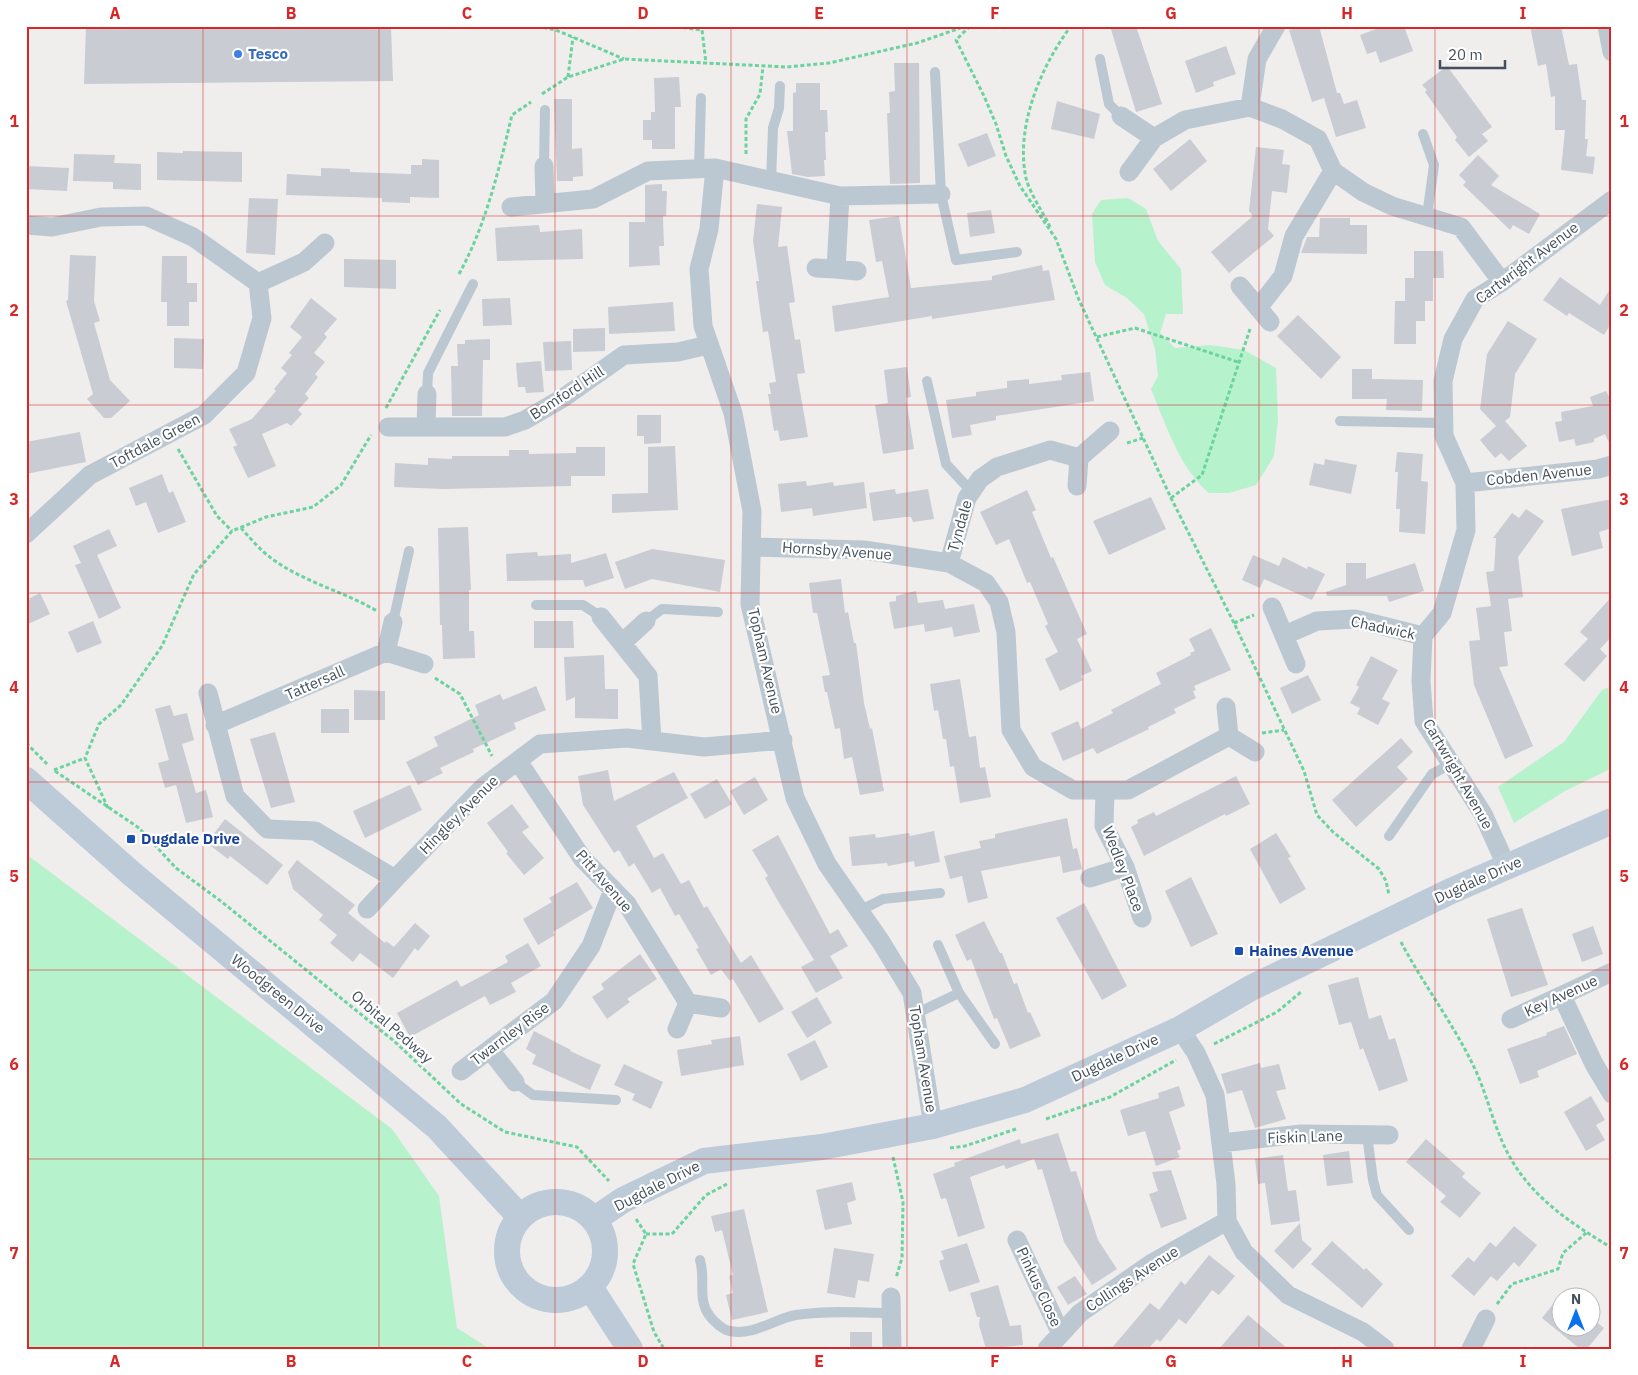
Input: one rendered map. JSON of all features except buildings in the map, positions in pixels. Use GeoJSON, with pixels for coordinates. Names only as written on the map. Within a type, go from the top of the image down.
{"type":"FeatureCollection","features":[{"type":"Feature","properties":{"kind":"street"},"geometry":{"type":"LineString","coordinates":[[1250,107],[1257,59],[1276,26]]}},
{"type":"Feature","properties":{"kind":"street"},"geometry":{"type":"LineString","coordinates":[[1607,26],[1612,52]]}},
{"type":"Feature","properties":{"kind":"street"},"geometry":{"type":"LineString","coordinates":[[1129,172],[1154,138],[1185,120],[1250,107],[1282,119],[1318,139],[1333,171],[1370,195],[1392,206],[1461,227],[1502,282]]}},
{"type":"Feature","properties":{"kind":"street"},"geometry":{"type":"LineString","coordinates":[[1121,116],[1154,138]]}},
{"type":"Feature","properties":{"kind":"street"},"geometry":{"type":"LineString","coordinates":[[544,166],[545,204]]}},
{"type":"Feature","properties":{"kind":"street"},"geometry":{"type":"LineString","coordinates":[[511,207],[593,199],[648,171],[707,169],[840,196],[941,194]]}},
{"type":"Feature","properties":{"kind":"street","name":"Topham Avenue"},"geometry":{"type":"LineString","coordinates":[[707,169],[709,229],[699,269],[704,326],[708,345],[733,413],[752,511],[750,604],[795,798],[827,864],[912,993],[933,1126]]}},
{"type":"Feature","properties":{"kind":"street"},"geometry":{"type":"LineString","coordinates":[[1240,286],[1264,315],[1283,276],[1294,236],[1333,171]]}},
{"type":"Feature","properties":{"kind":"street"},"geometry":{"type":"LineString","coordinates":[[836,269],[840,196]]}},
{"type":"Feature","properties":{"kind":"street","name":"Cartwright Avenue"},"geometry":{"type":"LineString","coordinates":[[1507,867],[1483,814],[1424,721],[1421,681],[1423,636],[1442,613],[1466,530],[1465,483],[1444,436],[1442,423],[1443,381],[1453,339],[1474,299],[1502,282],[1612,200]]}},
{"type":"Feature","properties":{"kind":"street"},"geometry":{"type":"LineString","coordinates":[[26,224],[52,227],[101,217],[146,216],[193,237],[258,283],[304,262],[325,243]]}},
{"type":"Feature","properties":{"kind":"street"},"geometry":{"type":"LineString","coordinates":[[816,268],[857,271]]}},
{"type":"Feature","properties":{"kind":"street","name":"Toftdale Green"},"geometry":{"type":"LineString","coordinates":[[26,534],[90,475],[204,415],[246,373],[262,318],[258,283]]}},
{"type":"Feature","properties":{"kind":"street","name":"Bomford Hill"},"geometry":{"type":"LineString","coordinates":[[388,427],[505,427],[525,420],[563,398],[624,355],[678,352],[708,345]]}},
{"type":"Feature","properties":{"kind":"street"},"geometry":{"type":"LineString","coordinates":[[426,427],[427,394]]}},
{"type":"Feature","properties":{"kind":"street"},"geometry":{"type":"LineString","coordinates":[[1077,486],[1079,458],[1110,431]]}},
{"type":"Feature","properties":{"kind":"street","name":"Tyndale"},"geometry":{"type":"LineString","coordinates":[[949,563],[966,498],[980,479],[997,467],[1050,450],[1079,458]]}},
{"type":"Feature","properties":{"kind":"street","name":"Cobden Avenue"},"geometry":{"type":"LineString","coordinates":[[1465,483],[1598,469],[1612,465]]}},
{"type":"Feature","properties":{"kind":"street","name":"Hornsby Avenue"},"geometry":{"type":"LineString","coordinates":[[751,547],[864,550],[949,563],[986,583],[999,602],[1006,632],[1011,730],[1033,767],[1073,790],[1128,790],[1228,736]]}},
{"type":"Feature","properties":{"kind":"street"},"geometry":{"type":"LineString","coordinates":[[1272,607],[1296,664]]}},
{"type":"Feature","properties":{"kind":"street"},"geometry":{"type":"LineString","coordinates":[[601,617],[648,676],[652,741]]}},
{"type":"Feature","properties":{"kind":"street","name":"Chadwick"},"geometry":{"type":"LineString","coordinates":[[1285,635],[1317,621],[1355,619],[1423,636]]}},
{"type":"Feature","properties":{"kind":"street"},"geometry":{"type":"LineString","coordinates":[[622,643],[646,621]]}},
{"type":"Feature","properties":{"kind":"street"},"geometry":{"type":"LineString","coordinates":[[393,622],[386,652],[424,664]]}},
{"type":"Feature","properties":{"kind":"street","name":"Tattersall"},"geometry":{"type":"LineString","coordinates":[[215,725],[386,652]]}},
{"type":"Feature","properties":{"kind":"street"},"geometry":{"type":"LineString","coordinates":[[208,693],[235,796],[267,828],[315,832],[395,879]]}},
{"type":"Feature","properties":{"kind":"street"},"geometry":{"type":"LineString","coordinates":[[1226,708],[1228,736],[1255,752]]}},
{"type":"Feature","properties":{"kind":"street","name":"Hingley Avenue"},"geometry":{"type":"LineString","coordinates":[[367,909],[483,787],[540,744],[627,738],[704,747],[783,740]]}},
{"type":"Feature","properties":{"kind":"street","name":"Pitt Avenue"},"geometry":{"type":"LineString","coordinates":[[518,761],[582,858],[627,904],[688,1003]]}},
{"type":"Feature","properties":{"kind":"street","name":"Woodgreen Drive"},"geometry":{"type":"LineString","coordinates":[[26,780],[132,874],[436,1127],[520,1217]]}},
{"type":"Feature","properties":{"kind":"street","name":"Wedley Place"},"geometry":{"type":"LineString","coordinates":[[1105,790],[1104,826],[1125,867],[1142,918]]}},
{"type":"Feature","properties":{"kind":"street","name":"Dugdale Drive"},"geometry":{"type":"LineString","coordinates":[[595,1220],[623,1200],[704,1162],[822,1146],[933,1126],[1025,1100],[1180,1029],[1393,908],[1507,867],[1612,821]]}},
{"type":"Feature","properties":{"kind":"street"},"geometry":{"type":"LineString","coordinates":[[1090,878],[1125,867]]}},
{"type":"Feature","properties":{"kind":"street","name":"Twarnley Rise"},"geometry":{"type":"LineString","coordinates":[[461,1071],[554,1001],[591,946],[613,890]]}},
{"type":"Feature","properties":{"kind":"street","name":"Key Avenue"},"geometry":{"type":"LineString","coordinates":[[1511,1019],[1612,972]]}},
{"type":"Feature","properties":{"kind":"street"},"geometry":{"type":"LineString","coordinates":[[1562,996],[1594,1064],[1612,1094]]}},
{"type":"Feature","properties":{"kind":"street"},"geometry":{"type":"LineString","coordinates":[[677,1029],[688,1003],[721,1008]]}},
{"type":"Feature","properties":{"kind":"street"},"geometry":{"type":"LineString","coordinates":[[1180,1029],[1196,1053],[1215,1095],[1221,1142],[1227,1221],[1244,1252],[1288,1295],[1362,1332],[1385,1349]]}},
{"type":"Feature","properties":{"kind":"street"},"geometry":{"type":"LineString","coordinates":[[490,1050],[515,1082]]}},
{"type":"Feature","properties":{"kind":"street","name":"Fiskin Lane"},"geometry":{"type":"LineString","coordinates":[[1221,1142],[1301,1134],[1389,1135]]}},
{"type":"Feature","properties":{"kind":"street"},"geometry":{"type":"LineString","coordinates":[[558,1201],[578,1207],[595,1220],[602,1232],[606,1246],[605,1261],[600,1275],[590,1287],[578,1296],[563,1300],[548,1300],[533,1295],[521,1286],[512,1274],[507,1260],[507,1244],[511,1230],[520,1217],[531,1208],[544,1203],[558,1201]]}},
{"type":"Feature","properties":{"kind":"street","name":"Collings Avenue"},"geometry":{"type":"LineString","coordinates":[[1047,1349],[1080,1313],[1152,1263],[1227,1221]]}},
{"type":"Feature","properties":{"kind":"street","name":"Pinkus Close"},"geometry":{"type":"LineString","coordinates":[[1017,1240],[1061,1334]]}},
{"type":"Feature","properties":{"kind":"street"},"geometry":{"type":"LineString","coordinates":[[590,1287],[630,1349]]}},
{"type":"Feature","properties":{"kind":"street"},"geometry":{"type":"LineString","coordinates":[[891,1305],[892,1349]]}},
{"type":"Feature","properties":{"kind":"street"},"geometry":{"type":"LineString","coordinates":[[1471,1349],[1486,1319]]}},
{"type":"Feature","properties":{"kind":"lane"},"geometry":{"type":"LineString","coordinates":[[1100,59],[1109,104],[1121,116]]}},
{"type":"Feature","properties":{"kind":"lane"},"geometry":{"type":"LineString","coordinates":[[935,72],[941,194],[956,260],[1017,252]]}},
{"type":"Feature","properties":{"kind":"lane"},"geometry":{"type":"LineString","coordinates":[[771,182],[773,128],[779,108],[780,86]]}},
{"type":"Feature","properties":{"kind":"lane"},"geometry":{"type":"LineString","coordinates":[[701,98],[707,169]]}},
{"type":"Feature","properties":{"kind":"lane"},"geometry":{"type":"LineString","coordinates":[[544,166],[545,110]]}},
{"type":"Feature","properties":{"kind":"lane"},"geometry":{"type":"LineString","coordinates":[[1423,134],[1434,165],[1427,216]]}},
{"type":"Feature","properties":{"kind":"lane"},"geometry":{"type":"LineString","coordinates":[[427,394],[428,373],[473,284]]}},
{"type":"Feature","properties":{"kind":"lane"},"geometry":{"type":"LineString","coordinates":[[927,381],[946,464],[972,491]]}},
{"type":"Feature","properties":{"kind":"lane"},"geometry":{"type":"LineString","coordinates":[[1340,421],[1442,423]]}},
{"type":"Feature","properties":{"kind":"lane"},"geometry":{"type":"LineString","coordinates":[[393,622],[408,551]]}},
{"type":"Feature","properties":{"kind":"lane"},"geometry":{"type":"LineString","coordinates":[[536,605],[583,605],[601,617]]}},
{"type":"Feature","properties":{"kind":"lane"},"geometry":{"type":"LineString","coordinates":[[646,621],[662,609],[718,612]]}},
{"type":"Feature","properties":{"kind":"lane"},"geometry":{"type":"LineString","coordinates":[[1389,836],[1432,774],[1451,764]]}},
{"type":"Feature","properties":{"kind":"lane"},"geometry":{"type":"LineString","coordinates":[[859,911],[883,899],[940,893]]}},
{"type":"Feature","properties":{"kind":"lane"},"geometry":{"type":"LineString","coordinates":[[938,944],[959,993],[995,1044]]}},
{"type":"Feature","properties":{"kind":"lane"},"geometry":{"type":"LineString","coordinates":[[916,1014],[959,993]]}},
{"type":"Feature","properties":{"kind":"lane"},"geometry":{"type":"LineString","coordinates":[[515,1082],[533,1095],[616,1100]]}},
{"type":"Feature","properties":{"kind":"lane"},"geometry":{"type":"LineString","coordinates":[[1367,1135],[1377,1195],[1409,1230]]}},
{"type":"Feature","properties":{"kind":"lane"},"geometry":{"type":"LineString","coordinates":[[700,1260],[703,1269],[701,1299],[704,1307],[710,1317],[730,1331],[755,1330],[780,1319],[810,1314],[891,1305]]}},
{"type":"Feature","properties":{"kind":"path"},"geometry":{"type":"LineString","coordinates":[[537,26],[556,30],[624,59]]}},
{"type":"Feature","properties":{"kind":"path"},"geometry":{"type":"LineString","coordinates":[[670,26],[702,30],[706,63]]}},
{"type":"Feature","properties":{"kind":"path"},"geometry":{"type":"LineString","coordinates":[[970,26],[956,40],[984,96],[996,124],[1006,156],[1020,186],[1056,239]]}},
{"type":"Feature","properties":{"kind":"path"},"geometry":{"type":"LineString","coordinates":[[1071,26],[1058,44],[1043,72],[1030,108],[1024,139],[1026,179],[1056,239],[1097,337],[1171,498],[1234,623],[1304,770],[1317,815],[1333,832],[1379,869],[1386,881],[1398,936],[1418,975],[1448,1020],[1474,1068],[1511,1159],[1540,1198],[1586,1233],[1612,1248]]}},
{"type":"Feature","properties":{"kind":"path"},"geometry":{"type":"LineString","coordinates":[[568,77],[573,37]]}},
{"type":"Feature","properties":{"kind":"path"},"geometry":{"type":"LineString","coordinates":[[747,177],[746,119],[760,94],[763,66]]}},
{"type":"Feature","properties":{"kind":"path"},"geometry":{"type":"LineString","coordinates":[[1171,498],[1202,475],[1238,362],[1264,315]]}},
{"type":"Feature","properties":{"kind":"path"},"geometry":{"type":"LineString","coordinates":[[1097,337],[1135,328],[1238,362]]}},
{"type":"Feature","properties":{"kind":"path"},"geometry":{"type":"LineString","coordinates":[[169,433],[217,516],[232,531]]}},
{"type":"Feature","properties":{"kind":"path"},"geometry":{"type":"LineString","coordinates":[[241,528],[271,558],[315,583],[359,600],[393,622]]}},
{"type":"Feature","properties":{"kind":"path"},"geometry":{"type":"LineString","coordinates":[[424,664],[431,676],[460,694],[500,774]]}},
{"type":"Feature","properties":{"kind":"path","name":"Orbital Pedway"},"geometry":{"type":"LineString","coordinates":[[26,743],[53,770],[139,828],[176,868],[230,908],[394,1041],[461,1104],[505,1132],[577,1147],[602,1170],[646,1234],[633,1264],[654,1332],[664,1349]]}},
{"type":"Feature","properties":{"kind":"path"},"geometry":{"type":"LineString","coordinates":[[53,770],[85,758]]}},
{"type":"Feature","properties":{"kind":"path"},"geometry":{"type":"LineString","coordinates":[[891,1305],[902,1258],[903,1202],[893,1156]]}},
{"type":"Feature","properties":{"kind":"path"},"geometry":{"type":"LineString","coordinates":[[1486,1319],[1512,1284],[1558,1269],[1563,1253],[1586,1233]]}},
{"type":"Feature","properties":{"kind":"green space"},"geometry":{"type":"Polygon","coordinates":[[[1128,198],[1146,209],[1158,241],[1181,269],[1183,314],[1166,314],[1160,333],[1175,348],[1210,345],[1244,350],[1276,368],[1278,420],[1274,456],[1256,485],[1229,493],[1209,493],[1189,471],[1174,445],[1151,389],[1158,376],[1155,349],[1144,314],[1127,298],[1105,285],[1095,262],[1092,214],[1101,200],[1128,198]]]}},
{"type":"Feature","properties":{"kind":"green space"},"geometry":{"type":"Polygon","coordinates":[[[1612,686],[1612,768],[1565,791],[1514,823],[1498,787],[1564,742],[1602,690],[1612,686]]]}},
{"type":"Feature","properties":{"kind":"green space"},"geometry":{"type":"Polygon","coordinates":[[[26,854],[392,1129],[439,1196],[457,1328],[490,1349],[26,1349],[26,854]]]}},
{"type":"Feature","properties":{"kind":"place","name":"Tesco"},"geometry":{"type":"Point","coordinates":[238,54]}},
{"type":"Feature","properties":{"kind":"place","name":"Dugdale Drive"},"geometry":{"type":"Point","coordinates":[131,839]}},
{"type":"Feature","properties":{"kind":"place","name":"Haines Avenue"},"geometry":{"type":"Point","coordinates":[1239,951]}}]}
